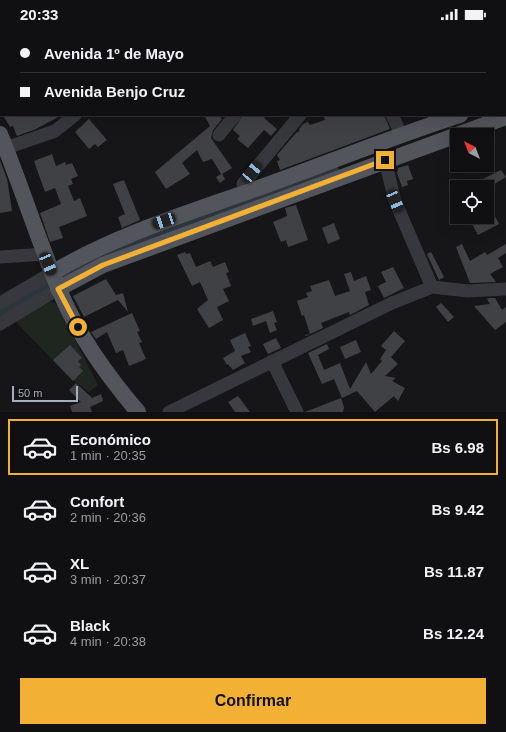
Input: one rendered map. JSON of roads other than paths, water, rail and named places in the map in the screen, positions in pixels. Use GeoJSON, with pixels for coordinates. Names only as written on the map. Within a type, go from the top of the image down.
{"type":"FeatureCollection","features":[{"type":"Feature","properties":{"kind":"main road"},"geometry":{"type":"LineString","coordinates":[[52,273],[108,242],[401,134],[457,116]]}},
{"type":"Feature","properties":{"kind":"main road"},"geometry":{"type":"LineString","coordinates":[[476,128],[506,117]]}},
{"type":"Feature","properties":{"kind":"main road"},"geometry":{"type":"LineString","coordinates":[[58,289],[103,265],[385,160],[450,137]]}},
{"type":"Feature","properties":{"kind":"main road"},"geometry":{"type":"LineString","coordinates":[[3,141],[58,289],[92,353],[110,379],[138,412]]}},
{"type":"Feature","properties":{"kind":"street"},"geometry":{"type":"LineString","coordinates":[[3,141],[55,131],[74,116]]}},
{"type":"Feature","properties":{"kind":"street"},"geometry":{"type":"LineString","coordinates":[[219,135],[234,116]]}},
{"type":"Feature","properties":{"kind":"street"},"geometry":{"type":"LineString","coordinates":[[245,192],[242,184],[299,116]]}},
{"type":"Feature","properties":{"kind":"street"},"geometry":{"type":"LineString","coordinates":[[392,116],[401,134]]}},
{"type":"Feature","properties":{"kind":"street"},"geometry":{"type":"LineString","coordinates":[[385,160],[395,201],[432,287]]}},
{"type":"Feature","properties":{"kind":"street"},"geometry":{"type":"LineString","coordinates":[[0,257],[45,254]]}},
{"type":"Feature","properties":{"kind":"street"},"geometry":{"type":"LineString","coordinates":[[0,303],[52,273]]}},
{"type":"Feature","properties":{"kind":"street"},"geometry":{"type":"LineString","coordinates":[[169,412],[392,303],[432,287],[468,291],[506,289]]}},
{"type":"Feature","properties":{"kind":"street"},"geometry":{"type":"LineString","coordinates":[[0,324],[58,289]]}},
{"type":"Feature","properties":{"kind":"street"},"geometry":{"type":"LineString","coordinates":[[272,361],[296,412]]}},
{"type":"Feature","properties":{"kind":"waterway"},"geometry":{"type":"LineString","coordinates":[[64,276],[120,248],[335,171]]}},
{"type":"Feature","properties":{"kind":"waterway"},"geometry":{"type":"LineString","coordinates":[[0,315],[45,287]]}}]}
